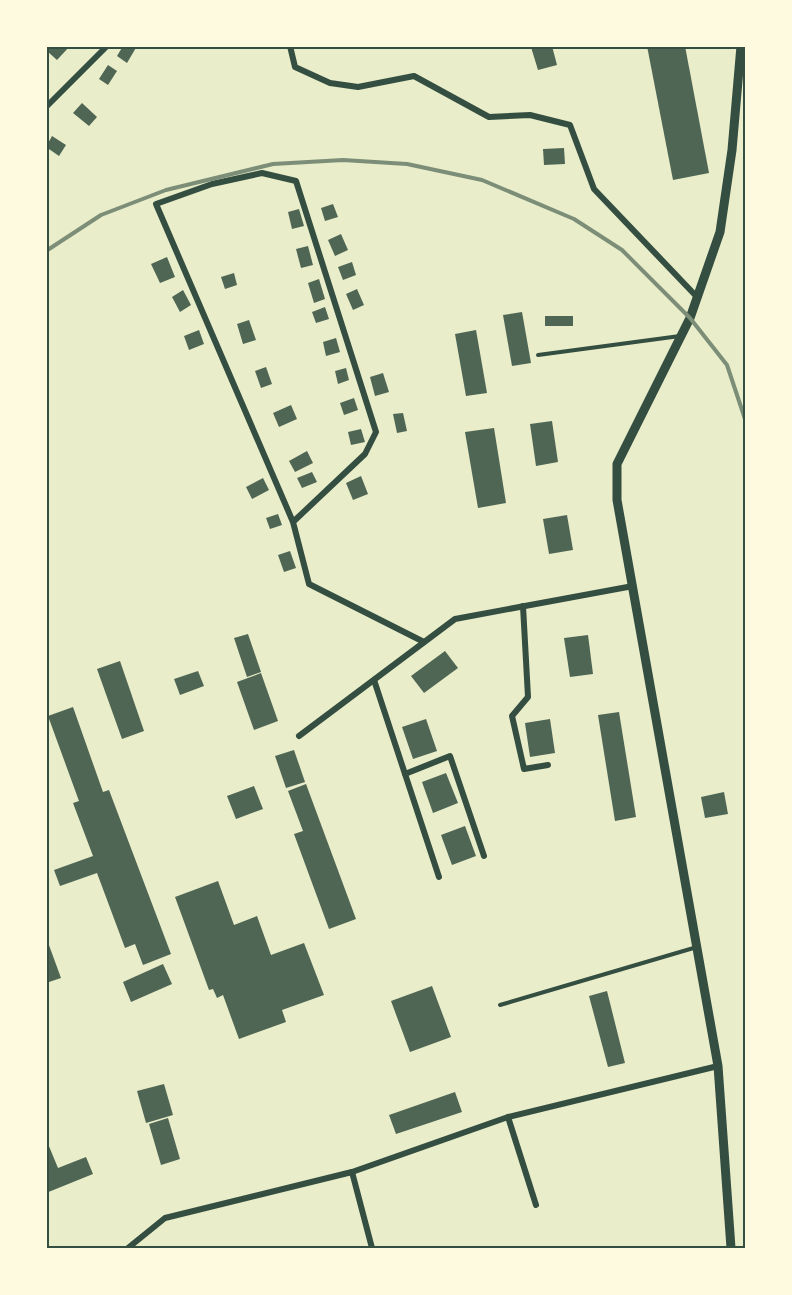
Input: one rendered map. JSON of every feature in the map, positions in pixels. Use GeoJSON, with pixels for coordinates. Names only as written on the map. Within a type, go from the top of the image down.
{"type":"FeatureCollection","features":[{"type":"Feature","properties":{"kind":"street"},"geometry":{"type":"LineString","coordinates":[[46,107],[107,46]]}},
{"type":"Feature","properties":{"kind":"street"},"geometry":{"type":"LineString","coordinates":[[290,46],[295,67],[330,82],[358,87],[414,76],[489,117],[530,115],[570,125],[594,189],[615,214],[697,297]]}},
{"type":"Feature","properties":{"kind":"street"},"geometry":{"type":"LineString","coordinates":[[731,1248],[718,1066],[617,500],[617,464],[681,335],[720,232],[732,150],[741,46]]}},
{"type":"Feature","properties":{"kind":"street"},"geometry":{"type":"LineString","coordinates":[[293,522],[365,454],[376,432],[296,181],[262,173],[212,184],[156,204],[293,522],[309,584],[424,642]]}},
{"type":"Feature","properties":{"kind":"street"},"geometry":{"type":"LineString","coordinates":[[299,736],[455,619],[633,586]]}},
{"type":"Feature","properties":{"kind":"street"},"geometry":{"type":"LineString","coordinates":[[523,606],[528,697],[512,716],[524,769],[548,765]]}},
{"type":"Feature","properties":{"kind":"street"},"geometry":{"type":"LineString","coordinates":[[374,680],[439,877]]}},
{"type":"Feature","properties":{"kind":"street"},"geometry":{"type":"LineString","coordinates":[[405,774],[450,756],[484,856]]}},
{"type":"Feature","properties":{"kind":"street"},"geometry":{"type":"LineString","coordinates":[[128,1248],[165,1218],[352,1172],[508,1118],[718,1066]]}},
{"type":"Feature","properties":{"kind":"street"},"geometry":{"type":"LineString","coordinates":[[508,1118],[536,1205]]}},
{"type":"Feature","properties":{"kind":"street"},"geometry":{"type":"LineString","coordinates":[[352,1172],[372,1248]]}},
{"type":"Feature","properties":{"kind":"lane"},"geometry":{"type":"LineString","coordinates":[[538,355],[681,335]]}},
{"type":"Feature","properties":{"kind":"lane"},"geometry":{"type":"LineString","coordinates":[[500,1005],[698,947]]}},
{"type":"Feature","properties":{"kind":"building"},"geometry":{"type":"Polygon","coordinates":[[[52,46],[70,46],[57,60],[47,51],[52,46]]]}},
{"type":"Feature","properties":{"kind":"building"},"geometry":{"type":"Polygon","coordinates":[[[123,46],[137,46],[127,63],[117,56],[123,46]]]}},
{"type":"Feature","properties":{"kind":"building"},"geometry":{"type":"Polygon","coordinates":[[[552,46],[557,65],[538,70],[531,47],[552,46]]]}},
{"type":"Feature","properties":{"kind":"building"},"geometry":{"type":"Polygon","coordinates":[[[647,46],[685,46],[709,173],[673,180],[647,46]]]}},
{"type":"Feature","properties":{"kind":"building"},"geometry":{"type":"Polygon","coordinates":[[[108,65],[117,71],[108,85],[99,79],[108,65]]]}},
{"type":"Feature","properties":{"kind":"building"},"geometry":{"type":"Polygon","coordinates":[[[82,103],[97,117],[89,126],[73,113],[82,103]]]}},
{"type":"Feature","properties":{"kind":"building"},"geometry":{"type":"Polygon","coordinates":[[[52,136],[66,145],[59,156],[46,147],[52,136]]]}},
{"type":"Feature","properties":{"kind":"building"},"geometry":{"type":"Polygon","coordinates":[[[564,148],[565,164],[544,165],[543,149],[564,148]]]}},
{"type":"Feature","properties":{"kind":"building"},"geometry":{"type":"Polygon","coordinates":[[[333,204],[338,217],[325,221],[321,208],[333,204]]]}},
{"type":"Feature","properties":{"kind":"building"},"geometry":{"type":"Polygon","coordinates":[[[299,209],[304,226],[292,229],[288,212],[299,209]]]}},
{"type":"Feature","properties":{"kind":"building"},"geometry":{"type":"Polygon","coordinates":[[[341,234],[348,250],[335,256],[328,240],[341,234]]]}},
{"type":"Feature","properties":{"kind":"building"},"geometry":{"type":"Polygon","coordinates":[[[308,246],[313,265],[301,268],[296,249],[308,246]]]}},
{"type":"Feature","properties":{"kind":"building"},"geometry":{"type":"Polygon","coordinates":[[[167,257],[175,277],[160,283],[151,264],[167,257]]]}},
{"type":"Feature","properties":{"kind":"building"},"geometry":{"type":"Polygon","coordinates":[[[352,262],[356,275],[343,280],[338,267],[352,262]]]}},
{"type":"Feature","properties":{"kind":"building"},"geometry":{"type":"Polygon","coordinates":[[[234,273],[237,285],[225,289],[221,277],[234,273]]]}},
{"type":"Feature","properties":{"kind":"building"},"geometry":{"type":"Polygon","coordinates":[[[319,279],[325,299],[314,303],[308,283],[319,279]]]}},
{"type":"Feature","properties":{"kind":"building"},"geometry":{"type":"Polygon","coordinates":[[[357,289],[364,305],[353,310],[346,294],[357,289]]]}},
{"type":"Feature","properties":{"kind":"building"},"geometry":{"type":"Polygon","coordinates":[[[183,290],[191,305],[180,312],[172,297],[183,290]]]}},
{"type":"Feature","properties":{"kind":"building"},"geometry":{"type":"Polygon","coordinates":[[[325,307],[329,319],[316,323],[312,312],[325,307]]]}},
{"type":"Feature","properties":{"kind":"building"},"geometry":{"type":"Polygon","coordinates":[[[522,312],[531,363],[512,366],[503,315],[522,312]]]}},
{"type":"Feature","properties":{"kind":"building"},"geometry":{"type":"Polygon","coordinates":[[[545,316],[573,316],[573,326],[545,326],[545,316]]]}},
{"type":"Feature","properties":{"kind":"building"},"geometry":{"type":"Polygon","coordinates":[[[249,320],[256,340],[243,344],[237,324],[249,320]]]}},
{"type":"Feature","properties":{"kind":"building"},"geometry":{"type":"Polygon","coordinates":[[[199,330],[204,344],[189,350],[184,336],[199,330]]]}},
{"type":"Feature","properties":{"kind":"building"},"geometry":{"type":"Polygon","coordinates":[[[476,330],[487,393],[466,396],[455,334],[476,330]]]}},
{"type":"Feature","properties":{"kind":"building"},"geometry":{"type":"Polygon","coordinates":[[[336,338],[340,352],[326,356],[323,342],[336,338]]]}},
{"type":"Feature","properties":{"kind":"building"},"geometry":{"type":"Polygon","coordinates":[[[266,367],[272,384],[261,388],[255,371],[266,367]]]}},
{"type":"Feature","properties":{"kind":"building"},"geometry":{"type":"Polygon","coordinates":[[[346,368],[349,380],[338,384],[335,371],[346,368]]]}},
{"type":"Feature","properties":{"kind":"building"},"geometry":{"type":"Polygon","coordinates":[[[383,373],[389,392],[375,396],[370,377],[383,373]]]}},
{"type":"Feature","properties":{"kind":"building"},"geometry":{"type":"Polygon","coordinates":[[[354,398],[358,410],[344,415],[340,403],[354,398]]]}},
{"type":"Feature","properties":{"kind":"building"},"geometry":{"type":"Polygon","coordinates":[[[291,405],[297,419],[279,427],[273,413],[291,405]]]}},
{"type":"Feature","properties":{"kind":"building"},"geometry":{"type":"Polygon","coordinates":[[[403,413],[407,431],[397,433],[393,414],[403,413]]]}},
{"type":"Feature","properties":{"kind":"building"},"geometry":{"type":"Polygon","coordinates":[[[552,421],[558,462],[536,466],[530,424],[552,421]]]}},
{"type":"Feature","properties":{"kind":"building"},"geometry":{"type":"Polygon","coordinates":[[[494,428],[506,503],[478,508],[465,432],[494,428]]]}},
{"type":"Feature","properties":{"kind":"building"},"geometry":{"type":"Polygon","coordinates":[[[361,429],[365,442],[351,445],[348,432],[361,429]]]}},
{"type":"Feature","properties":{"kind":"building"},"geometry":{"type":"Polygon","coordinates":[[[307,451],[313,463],[295,472],[289,461],[307,451]]]}},
{"type":"Feature","properties":{"kind":"building"},"geometry":{"type":"Polygon","coordinates":[[[312,472],[317,482],[302,488],[297,478],[312,472]]]}},
{"type":"Feature","properties":{"kind":"building"},"geometry":{"type":"Polygon","coordinates":[[[361,476],[368,494],[353,500],[346,483],[361,476]]]}},
{"type":"Feature","properties":{"kind":"building"},"geometry":{"type":"Polygon","coordinates":[[[263,478],[269,490],[252,499],[246,487],[263,478]]]}},
{"type":"Feature","properties":{"kind":"building"},"geometry":{"type":"Polygon","coordinates":[[[278,514],[282,525],[270,529],[266,518],[278,514]]]}},
{"type":"Feature","properties":{"kind":"building"},"geometry":{"type":"Polygon","coordinates":[[[567,515],[573,550],[549,554],[543,519],[567,515]]]}},
{"type":"Feature","properties":{"kind":"building"},"geometry":{"type":"Polygon","coordinates":[[[290,551],[296,568],[284,572],[278,555],[290,551]]]}},
{"type":"Feature","properties":{"kind":"building"},"geometry":{"type":"Polygon","coordinates":[[[248,634],[261,672],[247,677],[234,638],[248,634]]]}},
{"type":"Feature","properties":{"kind":"building"},"geometry":{"type":"Polygon","coordinates":[[[588,635],[593,674],[570,677],[564,638],[588,635]]]}},
{"type":"Feature","properties":{"kind":"building"},"geometry":{"type":"Polygon","coordinates":[[[445,651],[458,668],[424,693],[411,676],[445,651]]]}},
{"type":"Feature","properties":{"kind":"building"},"geometry":{"type":"Polygon","coordinates":[[[120,661],[144,731],[122,739],[97,669],[120,661]]]}},
{"type":"Feature","properties":{"kind":"building"},"geometry":{"type":"Polygon","coordinates":[[[198,671],[204,686],[180,695],[174,679],[198,671]]]}},
{"type":"Feature","properties":{"kind":"building"},"geometry":{"type":"Polygon","coordinates":[[[261,673],[278,721],[254,730],[237,682],[261,673]]]}},
{"type":"Feature","properties":{"kind":"building"},"geometry":{"type":"Polygon","coordinates":[[[73,707],[103,792],[109,790],[171,954],[143,965],[135,944],[125,948],[97,873],[60,886],[54,870],[93,856],[73,803],[79,801],[48,716],[73,707]]]}},
{"type":"Feature","properties":{"kind":"building"},"geometry":{"type":"Polygon","coordinates":[[[619,712],[636,817],[615,821],[598,715],[619,712]]]}},
{"type":"Feature","properties":{"kind":"building"},"geometry":{"type":"Polygon","coordinates":[[[426,719],[437,751],[413,759],[402,727],[426,719]]]}},
{"type":"Feature","properties":{"kind":"building"},"geometry":{"type":"Polygon","coordinates":[[[550,719],[555,753],[530,757],[525,723],[550,719]]]}},
{"type":"Feature","properties":{"kind":"building"},"geometry":{"type":"Polygon","coordinates":[[[294,750],[305,782],[286,788],[275,756],[294,750]]]}},
{"type":"Feature","properties":{"kind":"building"},"geometry":{"type":"Polygon","coordinates":[[[446,773],[458,803],[433,813],[422,782],[446,773]]]}},
{"type":"Feature","properties":{"kind":"building"},"geometry":{"type":"Polygon","coordinates":[[[306,784],[356,919],[329,929],[294,834],[303,831],[288,791],[306,784]]]}},
{"type":"Feature","properties":{"kind":"building"},"geometry":{"type":"Polygon","coordinates":[[[254,786],[263,809],[236,819],[227,796],[254,786]]]}},
{"type":"Feature","properties":{"kind":"building"},"geometry":{"type":"Polygon","coordinates":[[[724,792],[728,814],[705,818],[701,797],[724,792]]]}},
{"type":"Feature","properties":{"kind":"building"},"geometry":{"type":"Polygon","coordinates":[[[465,826],[476,856],[452,865],[441,835],[465,826]]]}},
{"type":"Feature","properties":{"kind":"building"},"geometry":{"type":"Polygon","coordinates":[[[218,881],[234,925],[257,916],[271,955],[304,943],[324,995],[282,1010],[286,1022],[239,1039],[223,995],[217,998],[213,989],[209,990],[175,897],[218,881]]]}},
{"type":"Feature","properties":{"kind":"building"},"geometry":{"type":"Polygon","coordinates":[[[46,937],[61,978],[46,983],[46,937]]]}},
{"type":"Feature","properties":{"kind":"building"},"geometry":{"type":"Polygon","coordinates":[[[163,964],[172,984],[131,1002],[123,982],[163,964]]]}},
{"type":"Feature","properties":{"kind":"building"},"geometry":{"type":"Polygon","coordinates":[[[432,986],[451,1037],[410,1052],[391,1001],[432,986]]]}},
{"type":"Feature","properties":{"kind":"building"},"geometry":{"type":"Polygon","coordinates":[[[607,991],[625,1063],[608,1067],[589,996],[607,991]]]}},
{"type":"Feature","properties":{"kind":"building"},"geometry":{"type":"Polygon","coordinates":[[[164,1084],[173,1115],[146,1123],[137,1091],[164,1084]]]}},
{"type":"Feature","properties":{"kind":"building"},"geometry":{"type":"Polygon","coordinates":[[[455,1092],[462,1112],[396,1134],[389,1115],[455,1092]]]}},
{"type":"Feature","properties":{"kind":"building"},"geometry":{"type":"Polygon","coordinates":[[[168,1118],[180,1159],[161,1165],[149,1124],[168,1118]]]}},
{"type":"Feature","properties":{"kind":"building"},"geometry":{"type":"Polygon","coordinates":[[[46,1139],[58,1168],[86,1157],[93,1174],[46,1193],[46,1139]]]}},
{"type":"Feature","properties":{"kind":"railway"},"geometry":{"type":"LineString","coordinates":[[46,251],[101,215],[166,190],[273,164],[343,160],[407,164],[482,180],[574,219],[622,250],[690,318],[727,365],[746,422]]}}]}
